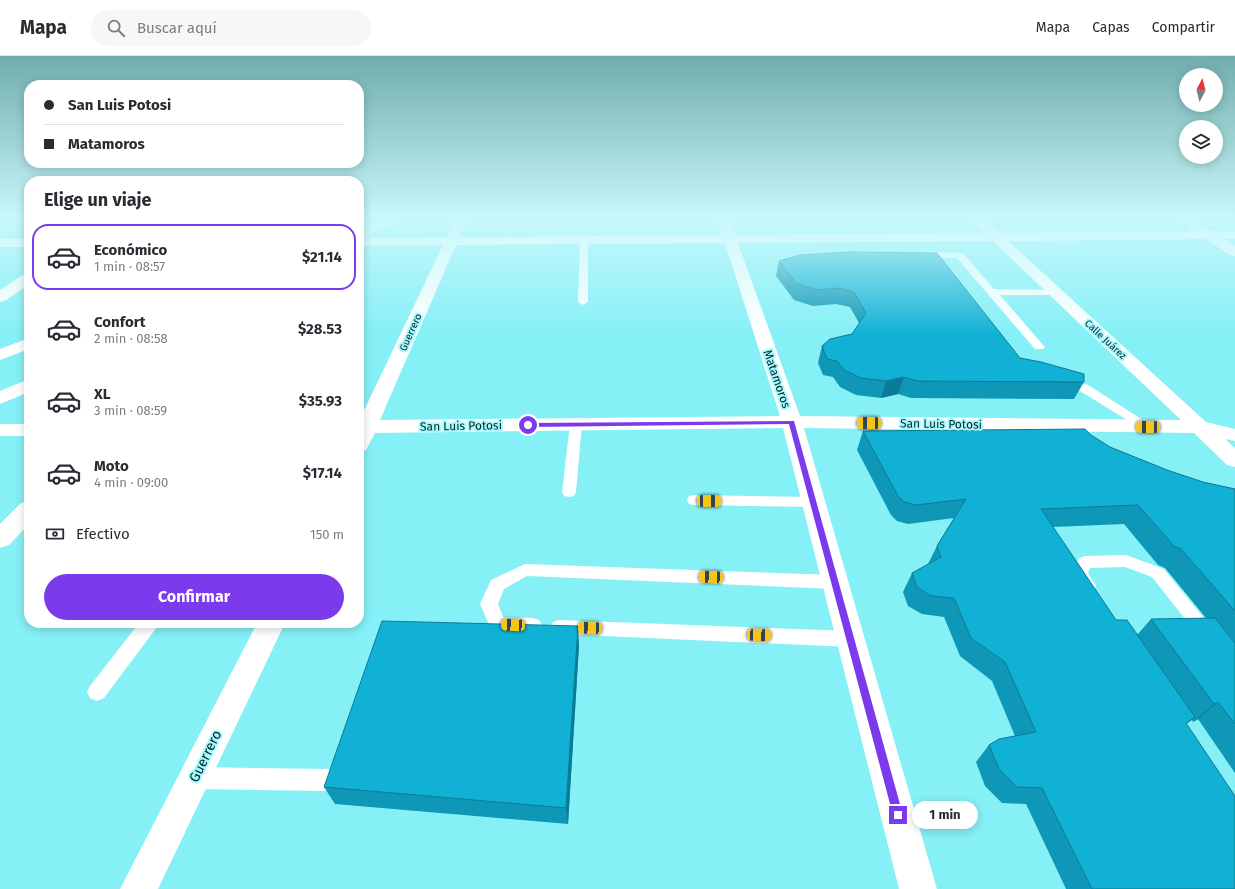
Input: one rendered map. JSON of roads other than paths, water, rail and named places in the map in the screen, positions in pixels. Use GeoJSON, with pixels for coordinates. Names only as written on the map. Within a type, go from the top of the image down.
{"type":"FeatureCollection","features":[{"type":"Feature","properties":{"kind":"street","name":"Guerrero"},"geometry":{"type":"LineString","coordinates":[[364,427],[444,257]]}},
{"type":"Feature","properties":{"kind":"street","name":"Matamoros"},"geometry":{"type":"LineString","coordinates":[[736,257],[792,422],[918,889]]}},
{"type":"Feature","properties":{"kind":"street","name":"Calle Juárez"},"geometry":{"type":"LineString","coordinates":[[1017,257],[1235,460]]}},
{"type":"Feature","properties":{"kind":"street"},"geometry":{"type":"LineString","coordinates":[[0,297],[24,280]]}},
{"type":"Feature","properties":{"kind":"street"},"geometry":{"type":"LineString","coordinates":[[0,355],[24,346]]}},
{"type":"Feature","properties":{"kind":"street"},"geometry":{"type":"LineString","coordinates":[[0,398],[24,387]]}},
{"type":"Feature","properties":{"kind":"street","name":"San Luis Potosi"},"geometry":{"type":"LineString","coordinates":[[364,427],[792,422],[1201,427],[1235,436]]}},
{"type":"Feature","properties":{"kind":"street"},"geometry":{"type":"LineString","coordinates":[[2,432],[24,430]]}},
{"type":"Feature","properties":{"kind":"street"},"geometry":{"type":"LineString","coordinates":[[0,539],[24,514]]}},
{"type":"Feature","properties":{"kind":"street","name":"Guerrero"},"geometry":{"type":"LineString","coordinates":[[139,889],[269,628]]}},
{"type":"Feature","properties":{"kind":"lane"},"geometry":{"type":"LineString","coordinates":[[583,302],[584,257]]}},
{"type":"Feature","properties":{"kind":"lane"},"geometry":{"type":"LineString","coordinates":[[962,257],[990,292],[1039,347]]}},
{"type":"Feature","properties":{"kind":"lane"},"geometry":{"type":"LineString","coordinates":[[990,292],[1055,292]]}},
{"type":"Feature","properties":{"kind":"lane"},"geometry":{"type":"LineString","coordinates":[[1050,378],[1084,388],[1148,427]]}},
{"type":"Feature","properties":{"kind":"lane"},"geometry":{"type":"LineString","coordinates":[[569,492],[576,424]]}},
{"type":"Feature","properties":{"kind":"lane"},"geometry":{"type":"LineString","coordinates":[[694,500],[813,502]]}},
{"type":"Feature","properties":{"kind":"lane"},"geometry":{"type":"LineString","coordinates":[[1097,600],[1079,574],[1085,562],[1126,561],[1158,573],[1216,645]]}},
{"type":"Feature","properties":{"kind":"lane"},"geometry":{"type":"LineString","coordinates":[[835,582],[525,570],[497,585],[489,604],[498,624],[851,639]]}},
{"type":"Feature","properties":{"kind":"lane"},"geometry":{"type":"LineString","coordinates":[[97,692],[145,628]]}},
{"type":"Feature","properties":{"kind":"lane"},"geometry":{"type":"LineString","coordinates":[[194,778],[329,780]]}}]}
